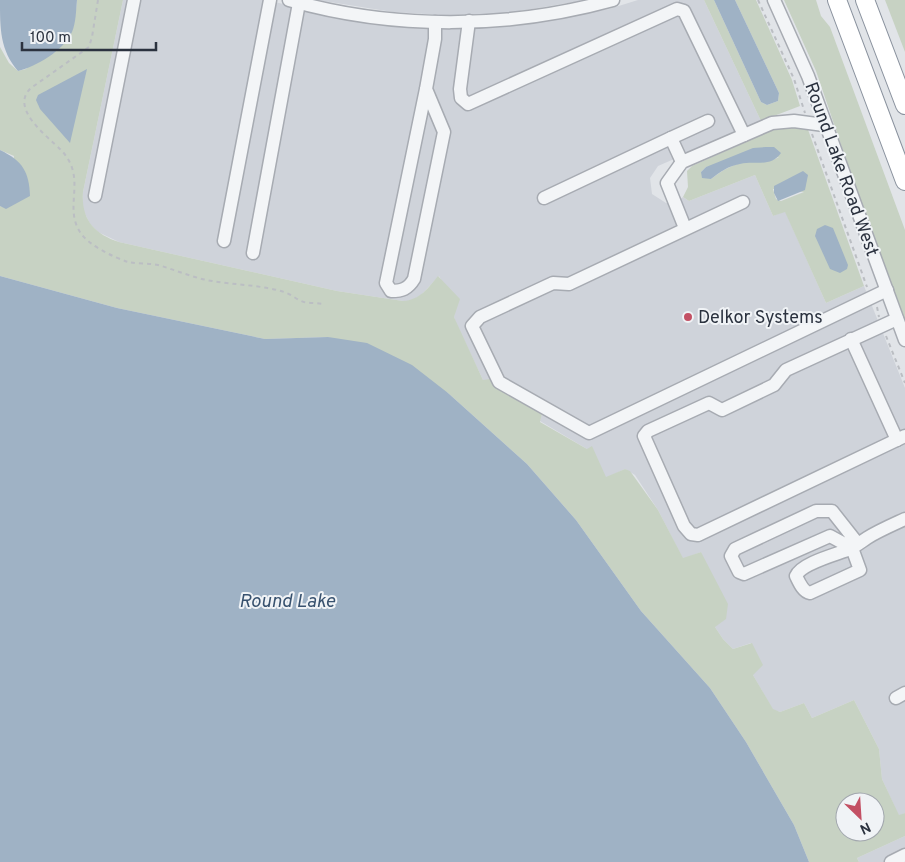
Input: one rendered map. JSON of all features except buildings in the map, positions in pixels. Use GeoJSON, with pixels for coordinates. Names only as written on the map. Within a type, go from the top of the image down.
{"type":"FeatureCollection","features":[{"type":"Feature","properties":{"kind":"highway"},"geometry":{"type":"LineString","coordinates":[[832,0],[862,66]]}},
{"type":"Feature","properties":{"kind":"highway"},"geometry":{"type":"LineString","coordinates":[[837,0],[905,181]]}},
{"type":"Feature","properties":{"kind":"highway"},"geometry":{"type":"LineString","coordinates":[[865,0],[905,105]]}},
{"type":"Feature","properties":{"kind":"street"},"geometry":{"type":"LineString","coordinates":[[95,196],[134,0]]}},
{"type":"Feature","properties":{"kind":"street"},"geometry":{"type":"LineString","coordinates":[[224,241],[270,0]]}},
{"type":"Feature","properties":{"kind":"street"},"geometry":{"type":"LineString","coordinates":[[253,253],[294,1],[330,5],[398,20],[435,22],[537,15],[612,0]]}},
{"type":"Feature","properties":{"kind":"street","name":"Round Lake Road West"},"geometry":{"type":"LineString","coordinates":[[774,0],[808,76],[824,126],[905,340]]}},
{"type":"Feature","properties":{"kind":"street"},"geometry":{"type":"LineString","coordinates":[[469,21],[460,89],[461,98],[468,104],[677,9],[684,11],[744,135]]}},
{"type":"Feature","properties":{"kind":"street"},"geometry":{"type":"LineString","coordinates":[[426,89],[444,132],[414,279],[410,286],[400,291],[391,291],[386,283],[426,89],[435,39],[435,22]]}},
{"type":"Feature","properties":{"kind":"street"},"geometry":{"type":"LineString","coordinates":[[544,198],[708,121]]}},
{"type":"Feature","properties":{"kind":"street"},"geometry":{"type":"LineString","coordinates":[[685,228],[667,183],[682,162],[772,123],[794,121],[824,126]]}},
{"type":"Feature","properties":{"kind":"street"},"geometry":{"type":"LineString","coordinates":[[671,138],[682,162]]}},
{"type":"Feature","properties":{"kind":"street"},"geometry":{"type":"LineString","coordinates":[[743,202],[569,284],[553,283],[480,317],[472,326],[499,382],[589,433],[887,290]]}},
{"type":"Feature","properties":{"kind":"street"},"geometry":{"type":"LineString","coordinates":[[851,339],[901,438],[698,534],[691,534],[684,526],[644,436],[648,431],[709,403],[722,410],[774,385],[786,370],[851,339],[897,319]]}},
{"type":"Feature","properties":{"kind":"street"},"geometry":{"type":"LineString","coordinates":[[855,546],[830,536],[744,574],[739,572],[731,556],[735,549],[816,511],[832,511],[855,546],[860,570],[814,592],[807,593],[805,591],[796,576],[798,572],[833,554],[855,546],[905,519]]}},
{"type":"Feature","properties":{"kind":"street"},"geometry":{"type":"LineString","coordinates":[[891,862],[905,855]]}},
{"type":"Feature","properties":{"kind":"path"},"geometry":{"type":"LineString","coordinates":[[98,0],[89,47],[31,88],[24,94],[23,103],[34,122],[66,155],[74,168],[76,182],[73,219],[80,234],[98,247],[127,262],[157,265],[188,276],[283,292],[303,301],[323,304]]}},
{"type":"Feature","properties":{"kind":"path"},"geometry":{"type":"LineString","coordinates":[[758,0],[794,79],[808,123],[877,307],[882,326],[905,383]]}},
{"type":"Feature","properties":{"kind":"shaded area"},"geometry":{"type":"Polygon","coordinates":[[[123,0],[267,0],[335,17],[392,26],[449,29],[528,24],[609,9],[638,0],[704,0],[761,121],[658,166],[650,178],[652,194],[666,203],[678,201],[683,197],[689,201],[755,175],[773,216],[785,211],[826,303],[864,286],[905,388],[905,813],[899,816],[882,779],[879,749],[854,700],[812,718],[804,703],[780,712],[773,710],[753,675],[751,643],[733,649],[715,627],[701,552],[683,559],[658,510],[635,475],[625,469],[606,478],[587,449],[540,421],[542,414],[483,380],[456,323],[454,317],[455,308],[439,276],[421,295],[411,301],[403,301],[337,291],[119,242],[98,232],[90,224],[82,208],[83,192],[123,0]]]}},
{"type":"Feature","properties":{"kind":"shaded area"},"geometry":{"type":"Polygon","coordinates":[[[317,0],[586,0],[502,14],[458,16],[393,12],[317,0]]]}},
{"type":"Feature","properties":{"kind":"shaded area"},"geometry":{"type":"Polygon","coordinates":[[[905,836],[905,862],[859,862],[857,858],[905,836]]]}},
{"type":"Feature","properties":{"kind":"green space"},"geometry":{"type":"Polygon","coordinates":[[[77,0],[123,0],[83,192],[84,210],[87,218],[96,230],[110,239],[119,242],[337,291],[403,301],[419,296],[438,276],[460,299],[454,317],[483,380],[490,379],[494,386],[542,414],[540,422],[587,449],[592,446],[606,477],[625,469],[630,471],[658,510],[683,558],[701,552],[728,604],[726,619],[715,627],[733,649],[752,643],[763,665],[753,675],[773,709],[780,712],[804,703],[812,718],[854,700],[879,749],[882,779],[899,815],[905,813],[905,836],[857,858],[859,862],[809,862],[794,825],[746,742],[710,688],[641,611],[576,520],[527,464],[448,393],[328,337],[265,339],[117,308],[0,276],[0,206],[6,208],[14,156],[0,150],[0,47],[9,63],[18,71],[26,69],[76,10],[77,0]]]}},
{"type":"Feature","properties":{"kind":"green space"},"geometry":{"type":"Polygon","coordinates":[[[704,0],[714,0],[761,102],[767,105],[778,101],[779,93],[735,0],[756,0],[792,80],[800,106],[761,121],[704,0]]]}},
{"type":"Feature","properties":{"kind":"green space"},"geometry":{"type":"Polygon","coordinates":[[[784,0],[816,0],[821,16],[830,27],[905,230],[905,320],[851,174],[816,71],[784,0]]]}},
{"type":"Feature","properties":{"kind":"green space"},"geometry":{"type":"Polygon","coordinates":[[[885,0],[905,0],[905,52],[885,0]]]}},
{"type":"Feature","properties":{"kind":"green space"},"geometry":{"type":"Polygon","coordinates":[[[806,124],[864,286],[826,303],[785,212],[773,216],[755,175],[689,201],[683,197],[688,187],[687,171],[692,166],[775,129],[806,124]],[[779,157],[706,167],[701,172],[711,179],[737,164],[768,161],[779,157]],[[773,189],[776,199],[781,201],[804,192],[773,189]]]}},
{"type":"Feature","properties":{"kind":"water"},"geometry":{"type":"Polygon","coordinates":[[[0,0],[77,0],[72,32],[68,39],[49,57],[18,71],[4,47],[0,20],[0,0]]]}},
{"type":"Feature","properties":{"kind":"water"},"geometry":{"type":"Polygon","coordinates":[[[714,0],[735,0],[779,93],[778,101],[767,105],[761,102],[714,0]]]}},
{"type":"Feature","properties":{"kind":"water"},"geometry":{"type":"Polygon","coordinates":[[[87,69],[70,143],[40,109],[36,100],[38,95],[87,69]]]}},
{"type":"Feature","properties":{"kind":"water"},"geometry":{"type":"Polygon","coordinates":[[[774,147],[781,153],[777,158],[767,162],[736,165],[724,170],[711,179],[702,178],[701,172],[706,167],[753,148],[774,147]]]}},
{"type":"Feature","properties":{"kind":"water"},"geometry":{"type":"Polygon","coordinates":[[[0,150],[14,158],[23,168],[28,180],[30,196],[6,209],[0,206],[0,150]]]}},
{"type":"Feature","properties":{"kind":"water"},"geometry":{"type":"Polygon","coordinates":[[[803,171],[808,175],[805,190],[778,201],[774,193],[774,186],[803,171]]]}},
{"type":"Feature","properties":{"kind":"water"},"geometry":{"type":"Polygon","coordinates":[[[825,225],[833,228],[848,265],[847,269],[840,273],[830,269],[815,236],[817,229],[825,225]]]}},
{"type":"Feature","properties":{"kind":"water","name":"Round Lake"},"geometry":{"type":"Polygon","coordinates":[[[0,276],[117,308],[265,339],[328,337],[367,343],[412,365],[448,393],[527,464],[576,520],[641,611],[710,688],[746,742],[794,825],[809,862],[0,862],[0,276]]]}},
{"type":"Feature","properties":{"kind":"place","name":"Delkor Systems"},"geometry":{"type":"Point","coordinates":[688,317]}}]}
